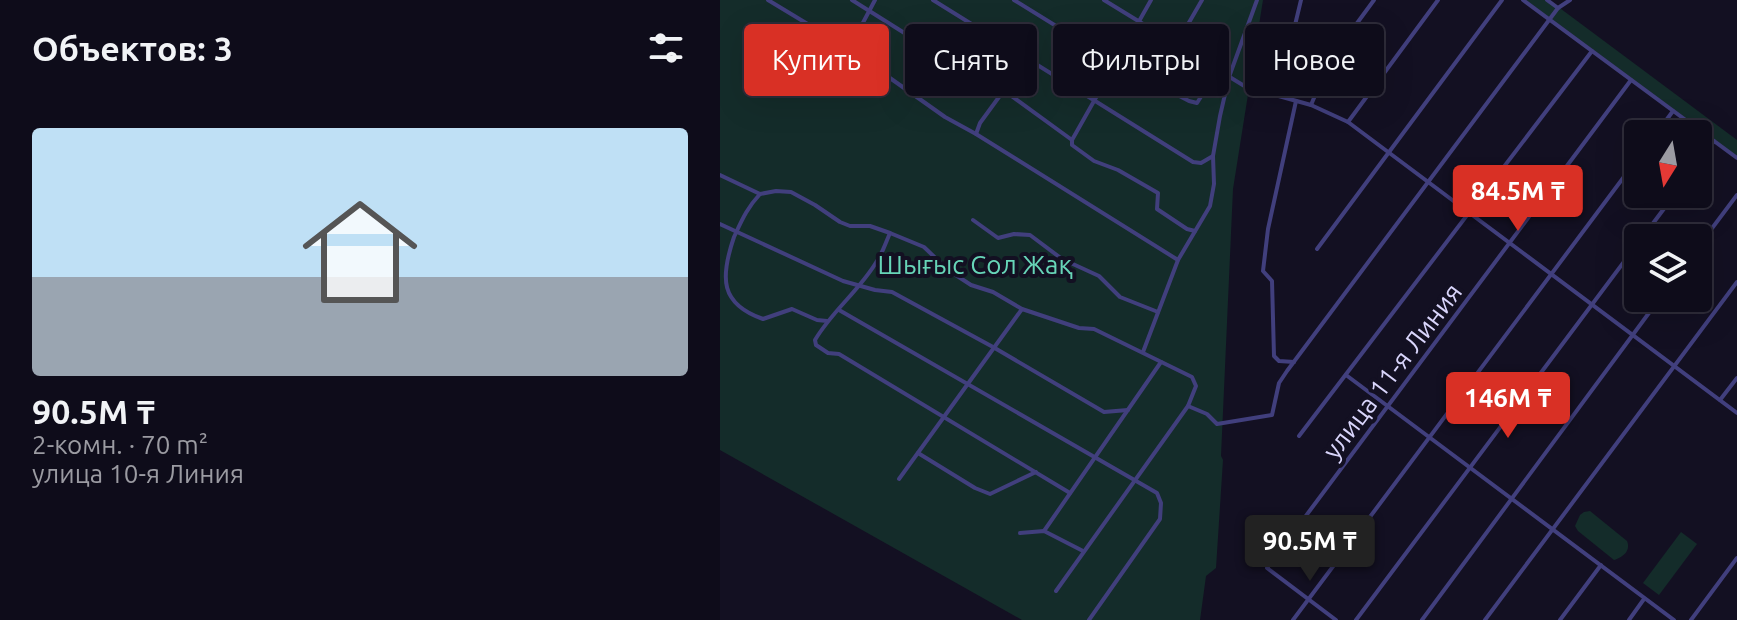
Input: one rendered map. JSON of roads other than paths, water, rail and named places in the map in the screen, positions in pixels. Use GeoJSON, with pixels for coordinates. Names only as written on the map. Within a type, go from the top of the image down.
{"type":"FeatureCollection","features":[{"type":"Feature","properties":{"kind":"street"},"geometry":{"type":"LineString","coordinates":[[768,0],[808,24]]}},
{"type":"Feature","properties":{"kind":"street"},"geometry":{"type":"LineString","coordinates":[[852,0],[905,33]]}},
{"type":"Feature","properties":{"kind":"street"},"geometry":{"type":"LineString","coordinates":[[862,24],[875,0]]}},
{"type":"Feature","properties":{"kind":"street"},"geometry":{"type":"LineString","coordinates":[[933,0],[973,24]]}},
{"type":"Feature","properties":{"kind":"street"},"geometry":{"type":"LineString","coordinates":[[1014,0],[1053,24]]}},
{"type":"Feature","properties":{"kind":"street"},"geometry":{"type":"LineString","coordinates":[[1104,0],[1142,24]]}},
{"type":"Feature","properties":{"kind":"street"},"geometry":{"type":"LineString","coordinates":[[1139,22],[1151,0]]}},
{"type":"Feature","properties":{"kind":"street"},"geometry":{"type":"LineString","coordinates":[[1188,24],[1202,0]]}},
{"type":"Feature","properties":{"kind":"street"},"geometry":{"type":"LineString","coordinates":[[1245,86],[1229,77],[1257,0]]}},
{"type":"Feature","properties":{"kind":"street"},"geometry":{"type":"LineString","coordinates":[[1295,24],[1301,0]]}},
{"type":"Feature","properties":{"kind":"street"},"geometry":{"type":"LineString","coordinates":[[1311,105],[1330,60],[1374,0]]}},
{"type":"Feature","properties":{"kind":"street"},"geometry":{"type":"LineString","coordinates":[[1348,122],[1438,0]]}},
{"type":"Feature","properties":{"kind":"street"},"geometry":{"type":"LineString","coordinates":[[1317,249],[1502,0]]}},
{"type":"Feature","properties":{"kind":"street"},"geometry":{"type":"LineString","coordinates":[[1523,0],[1737,158]]}},
{"type":"Feature","properties":{"kind":"street"},"geometry":{"type":"LineString","coordinates":[[1547,0],[1558,8]]}},
{"type":"Feature","properties":{"kind":"street"},"geometry":{"type":"LineString","coordinates":[[1188,406],[1207,414],[1217,424],[1272,415],[1279,383],[1294,362],[1558,8],[1570,0]]}},
{"type":"Feature","properties":{"kind":"street"},"geometry":{"type":"LineString","coordinates":[[1299,436],[1592,51]]}},
{"type":"Feature","properties":{"kind":"street"},"geometry":{"type":"LineString","coordinates":[[1037,64],[1193,162],[1201,163],[1213,156]]}},
{"type":"Feature","properties":{"kind":"street"},"geometry":{"type":"LineString","coordinates":[[889,77],[945,117],[1178,260]]}},
{"type":"Feature","properties":{"kind":"street","name":"улица 11-я Линия"},"geometry":{"type":"LineString","coordinates":[[1308,600],[1267,568],[1631,80]]}},
{"type":"Feature","properties":{"kind":"street"},"geometry":{"type":"LineString","coordinates":[[976,134],[999,96]]}},
{"type":"Feature","properties":{"kind":"street"},"geometry":{"type":"LineString","coordinates":[[1012,96],[1072,140]]}},
{"type":"Feature","properties":{"kind":"street"},"geometry":{"type":"LineString","coordinates":[[1096,96],[1072,145],[1094,161],[1118,170],[1158,193],[1157,209],[1195,231]]}},
{"type":"Feature","properties":{"kind":"street"},"geometry":{"type":"LineString","coordinates":[[1180,96],[1197,103],[1201,96]]}},
{"type":"Feature","properties":{"kind":"street"},"geometry":{"type":"LineString","coordinates":[[1143,352],[1178,260],[1210,206],[1214,184],[1213,156],[1225,96]]}},
{"type":"Feature","properties":{"kind":"street"},"geometry":{"type":"LineString","coordinates":[[1278,96],[1311,105],[1348,122],[1737,413]]}},
{"type":"Feature","properties":{"kind":"street"},"geometry":{"type":"LineString","coordinates":[[1294,362],[1279,361],[1274,356],[1272,281],[1263,271],[1268,229],[1296,101]]}},
{"type":"Feature","properties":{"kind":"street"},"geometry":{"type":"LineString","coordinates":[[1666,120],[1673,111]]}},
{"type":"Feature","properties":{"kind":"street"},"geometry":{"type":"LineString","coordinates":[[720,175],[760,194],[791,192],[840,222],[850,226],[870,226],[924,247],[948,270],[971,285],[993,292],[1022,309],[1079,328],[1094,329],[1192,377],[1196,391],[1188,406],[1056,591]]}},
{"type":"Feature","properties":{"kind":"street"},"geometry":{"type":"LineString","coordinates":[[1293,620],[1624,177]]}},
{"type":"Feature","properties":{"kind":"street"},"geometry":{"type":"LineString","coordinates":[[760,194],[747,208],[723,262],[720,278],[725,294],[737,308],[763,319],[792,309],[827,321]]}},
{"type":"Feature","properties":{"kind":"street"},"geometry":{"type":"LineString","coordinates":[[1712,228],[1737,195]]}},
{"type":"Feature","properties":{"kind":"street"},"geometry":{"type":"LineString","coordinates":[[973,220],[998,238],[1014,234],[1030,235],[1062,259],[1099,276],[1120,297],[1158,312]]}},
{"type":"Feature","properties":{"kind":"street"},"geometry":{"type":"LineString","coordinates":[[720,224],[843,281],[892,292],[1104,412],[1128,410]]}},
{"type":"Feature","properties":{"kind":"street"},"geometry":{"type":"LineString","coordinates":[[890,233],[878,261],[827,321],[815,340],[816,345],[828,353],[839,354],[1070,493]]}},
{"type":"Feature","properties":{"kind":"street"},"geometry":{"type":"LineString","coordinates":[[1356,620],[1624,262]]}},
{"type":"Feature","properties":{"kind":"street"},"geometry":{"type":"LineString","coordinates":[[1485,620],[1737,282]]}},
{"type":"Feature","properties":{"kind":"street"},"geometry":{"type":"LineString","coordinates":[[899,479],[1022,309]]}},
{"type":"Feature","properties":{"kind":"street"},"geometry":{"type":"LineString","coordinates":[[839,310],[1157,493],[1161,503],[1160,519],[1089,620]]}},
{"type":"Feature","properties":{"kind":"street"},"geometry":{"type":"LineString","coordinates":[[1422,620],[1649,312]]}},
{"type":"Feature","properties":{"kind":"street"},"geometry":{"type":"LineString","coordinates":[[1044,531],[1161,362]]}},
{"type":"Feature","properties":{"kind":"street"},"geometry":{"type":"LineString","coordinates":[[1345,375],[1674,620]]}},
{"type":"Feature","properties":{"kind":"street"},"geometry":{"type":"LineString","coordinates":[[1720,400],[1737,378]]}},
{"type":"Feature","properties":{"kind":"street"},"geometry":{"type":"LineString","coordinates":[[917,453],[990,494],[1036,472]]}},
{"type":"Feature","properties":{"kind":"street"},"geometry":{"type":"LineString","coordinates":[[1020,533],[1044,531],[1083,551]]}},
{"type":"Feature","properties":{"kind":"street"},"geometry":{"type":"LineString","coordinates":[[1691,620],[1737,558]]}},
{"type":"Feature","properties":{"kind":"street"},"geometry":{"type":"LineString","coordinates":[[1560,620],[1601,565]]}},
{"type":"Feature","properties":{"kind":"street"},"geometry":{"type":"LineString","coordinates":[[1629,620],[1644,599]]}},
{"type":"Feature","properties":{"kind":"street"},"geometry":{"type":"LineString","coordinates":[[1308,600],[1336,620]]}},
{"type":"Feature","properties":{"kind":"park label","name":"Шығыс Сол Жақ"},"geometry":{"type":"Point","coordinates":[975,264]}}]}
